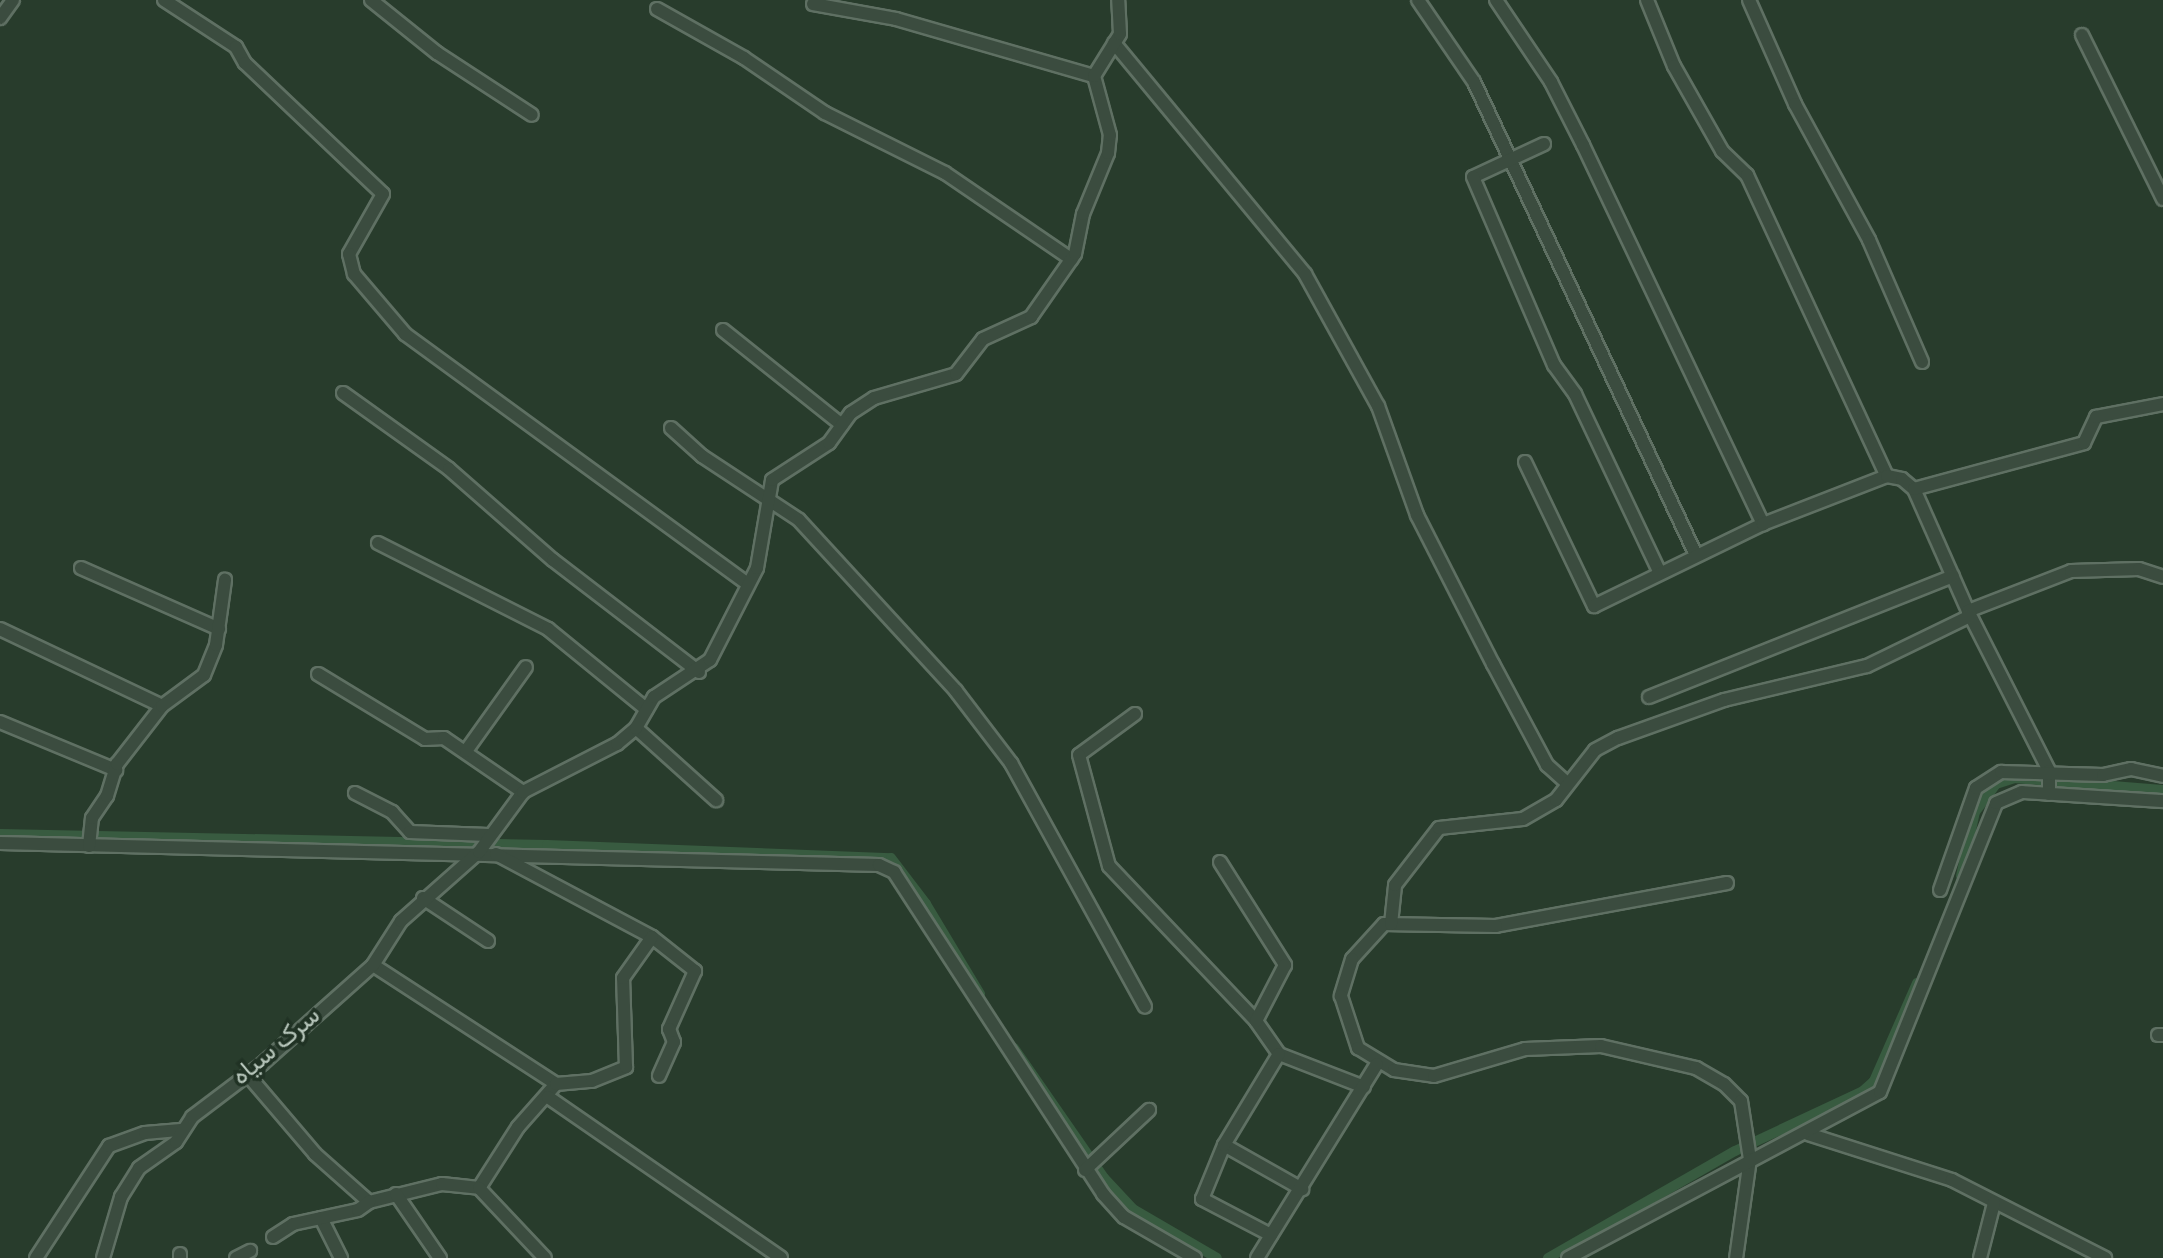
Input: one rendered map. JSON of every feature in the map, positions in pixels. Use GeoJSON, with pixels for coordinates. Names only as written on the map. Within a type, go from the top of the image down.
{"type":"FeatureCollection","features":[{"type":"Feature","properties":{"kind":"street"},"geometry":{"type":"LineString","coordinates":[[0,18],[13,0]]}},
{"type":"Feature","properties":{"kind":"street"},"geometry":{"type":"LineString","coordinates":[[164,0],[236,47],[245,63],[383,194],[349,254],[354,274],[405,334],[748,584]]}},
{"type":"Feature","properties":{"kind":"street"},"geometry":{"type":"LineString","coordinates":[[371,0],[437,53],[532,115]]}},
{"type":"Feature","properties":{"kind":"street"},"geometry":{"type":"LineString","coordinates":[[318,674],[425,739],[444,738],[523,792],[602,755],[636,728],[646,709],[667,687],[699,672],[748,584],[761,548],[766,499],[772,480],[829,443],[842,425],[874,398],[956,374],[983,339],[1031,317],[1071,259],[1108,153],[1110,135],[1094,76],[1114,43],[1122,16],[1118,0]]}},
{"type":"Feature","properties":{"kind":"street"},"geometry":{"type":"LineString","coordinates":[[1418,0],[1474,82],[1695,553]]}},
{"type":"Feature","properties":{"kind":"street"},"geometry":{"type":"LineString","coordinates":[[1496,0],[1551,82],[1763,524]]}},
{"type":"Feature","properties":{"kind":"street"},"geometry":{"type":"LineString","coordinates":[[1647,0],[1674,66],[1722,151],[1747,175],[1887,476],[1914,489],[2048,783]]}},
{"type":"Feature","properties":{"kind":"street"},"geometry":{"type":"LineString","coordinates":[[1749,0],[1795,104],[1869,240],[1922,362]]}},
{"type":"Feature","properties":{"kind":"street"},"geometry":{"type":"LineString","coordinates":[[813,4],[896,19],[1094,76]]}},
{"type":"Feature","properties":{"kind":"street"},"geometry":{"type":"LineString","coordinates":[[657,9],[744,58],[825,113],[945,173],[1071,259]]}},
{"type":"Feature","properties":{"kind":"street"},"geometry":{"type":"LineString","coordinates":[[2082,35],[2163,199]]}},
{"type":"Feature","properties":{"kind":"street"},"geometry":{"type":"LineString","coordinates":[[1114,43],[1305,274],[1378,406],[1417,515],[1486,651],[1547,765],[1566,782]]}},
{"type":"Feature","properties":{"kind":"street"},"geometry":{"type":"LineString","coordinates":[[1544,144],[1473,177],[1554,365],[1575,394],[1659,571]]}},
{"type":"Feature","properties":{"kind":"street"},"geometry":{"type":"LineString","coordinates":[[723,330],[842,425]]}},
{"type":"Feature","properties":{"kind":"street"},"geometry":{"type":"LineString","coordinates":[[343,393],[449,469],[553,560],[699,672]]}},
{"type":"Feature","properties":{"kind":"street"},"geometry":{"type":"LineString","coordinates":[[1914,489],[2084,443],[2096,417],[2163,404]]}},
{"type":"Feature","properties":{"kind":"street"},"geometry":{"type":"LineString","coordinates":[[671,428],[702,456],[799,520],[872,595],[1002,751],[1145,1007]]}},
{"type":"Feature","properties":{"kind":"street"},"geometry":{"type":"LineString","coordinates":[[1525,462],[1594,606],[1695,553],[1887,476]]}},
{"type":"Feature","properties":{"kind":"street"},"geometry":{"type":"LineString","coordinates":[[378,543],[548,629],[646,709]]}},
{"type":"Feature","properties":{"kind":"street"},"geometry":{"type":"LineString","coordinates":[[81,568],[219,629]]}},
{"type":"Feature","properties":{"kind":"street"},"geometry":{"type":"LineString","coordinates":[[1391,924],[1395,885],[1439,828],[1523,819],[1556,800],[1566,782],[1587,765],[1595,750],[1618,738],[1724,700],[1867,666],[1969,614],[2071,571],[2139,569],[2163,577]]}},
{"type":"Feature","properties":{"kind":"street"},"geometry":{"type":"LineString","coordinates":[[1649,697],[1953,576]]}},
{"type":"Feature","properties":{"kind":"street"},"geometry":{"type":"LineString","coordinates":[[88,841],[116,770],[162,706],[204,675],[219,629],[225,580]]}},
{"type":"Feature","properties":{"kind":"street"},"geometry":{"type":"LineString","coordinates":[[0,629],[162,706]]}},
{"type":"Feature","properties":{"kind":"street"},"geometry":{"type":"LineString","coordinates":[[466,751],[526,667]]}},
{"type":"Feature","properties":{"kind":"street"},"geometry":{"type":"LineString","coordinates":[[1135,714],[1079,755],[1100,845],[1128,891],[1256,1021],[1279,1054],[1364,1087]]}},
{"type":"Feature","properties":{"kind":"street"},"geometry":{"type":"LineString","coordinates":[[0,722],[116,770]]}},
{"type":"Feature","properties":{"kind":"street"},"geometry":{"type":"LineString","coordinates":[[636,728],[716,800]]}},
{"type":"Feature","properties":{"kind":"street"},"geometry":{"type":"LineString","coordinates":[[1575,1256],[1748,1149],[1808,1134],[1880,1092],[1996,803],[2008,795],[2048,783],[2131,769],[2163,776]]}},
{"type":"Feature","properties":{"kind":"street"},"geometry":{"type":"LineString","coordinates":[[1940,890],[1976,788],[2001,772],[2048,783],[2163,801]]}},
{"type":"Feature","properties":{"kind":"street","name":"سرک سیاه"},"geometry":{"type":"LineString","coordinates":[[103,1258],[121,1197],[139,1168],[176,1142],[181,1130],[373,965],[423,898],[485,845],[523,792]]}},
{"type":"Feature","properties":{"kind":"street"},"geometry":{"type":"LineString","coordinates":[[355,793],[392,812],[410,832],[485,845],[652,937],[695,971],[669,1029],[674,1042],[659,1076]]}},
{"type":"Feature","properties":{"kind":"street"},"geometry":{"type":"LineString","coordinates":[[0,843],[485,845],[879,865],[894,872],[1124,1217],[1195,1258]]}},
{"type":"Feature","properties":{"kind":"street"},"geometry":{"type":"LineString","coordinates":[[1220,862],[1285,965],[1256,1021]]}},
{"type":"Feature","properties":{"kind":"street"},"geometry":{"type":"LineString","coordinates":[[1727,883],[1508,925],[1391,924],[1367,938],[1352,959],[1341,996],[1358,1048],[1377,1064],[1434,1076],[1525,1049],[1601,1046],[1638,1052],[1696,1068],[1724,1084],[1741,1101],[1748,1149],[1736,1258]]}},
{"type":"Feature","properties":{"kind":"street"},"geometry":{"type":"LineString","coordinates":[[423,898],[488,941]]}},
{"type":"Feature","properties":{"kind":"street"},"geometry":{"type":"LineString","coordinates":[[373,965],[556,1084],[592,1081],[626,1067],[623,978],[652,937]]}},
{"type":"Feature","properties":{"kind":"street"},"geometry":{"type":"LineString","coordinates":[[1271,1235],[1202,1199],[1224,1145],[1279,1054]]}},
{"type":"Feature","properties":{"kind":"street"},"geometry":{"type":"LineString","coordinates":[[1257,1258],[1377,1064]]}},
{"type":"Feature","properties":{"kind":"street"},"geometry":{"type":"LineString","coordinates":[[247,1074],[315,1154],[369,1202]]}},
{"type":"Feature","properties":{"kind":"street"},"geometry":{"type":"LineString","coordinates":[[479,1188],[523,1121],[548,1097],[556,1084]]}},
{"type":"Feature","properties":{"kind":"street"},"geometry":{"type":"LineString","coordinates":[[548,1097],[781,1258]]}},
{"type":"Feature","properties":{"kind":"street"},"geometry":{"type":"LineString","coordinates":[[1091,1165],[1149,1110]]}},
{"type":"Feature","properties":{"kind":"street"},"geometry":{"type":"LineString","coordinates":[[36,1258],[109,1146],[145,1133],[181,1130]]}},
{"type":"Feature","properties":{"kind":"street"},"geometry":{"type":"LineString","coordinates":[[1808,1134],[1952,1180],[2105,1258]]}},
{"type":"Feature","properties":{"kind":"street"},"geometry":{"type":"LineString","coordinates":[[1224,1145],[1302,1189]]}},
{"type":"Feature","properties":{"kind":"street"},"geometry":{"type":"LineString","coordinates":[[273,1237],[293,1224],[442,1184],[479,1188],[545,1258]]}},
{"type":"Feature","properties":{"kind":"street"},"geometry":{"type":"LineString","coordinates":[[396,1194],[440,1258]]}},
{"type":"Feature","properties":{"kind":"street"},"geometry":{"type":"LineString","coordinates":[[1980,1258],[1994,1203]]}},
{"type":"Feature","properties":{"kind":"street"},"geometry":{"type":"LineString","coordinates":[[321,1218],[341,1258]]}},
{"type":"Feature","properties":{"kind":"street"},"geometry":{"type":"LineString","coordinates":[[236,1258],[250,1251]]}},
{"type":"Feature","properties":{"kind":"waterway"},"geometry":{"type":"LineString","coordinates":[[1961,876],[1975,812],[1996,784],[2014,778],[2163,790]]}},
{"type":"Feature","properties":{"kind":"waterway"},"geometry":{"type":"LineString","coordinates":[[0,834],[547,845],[891,858],[926,904],[980,994]]}},
{"type":"Feature","properties":{"kind":"waterway"},"geometry":{"type":"LineString","coordinates":[[1548,1258],[1735,1151],[1863,1091],[1874,1081],[1917,983]]}},
{"type":"Feature","properties":{"kind":"waterway"},"geometry":{"type":"LineString","coordinates":[[1014,1048],[1104,1178],[1133,1209],[1217,1258]]}}]}
